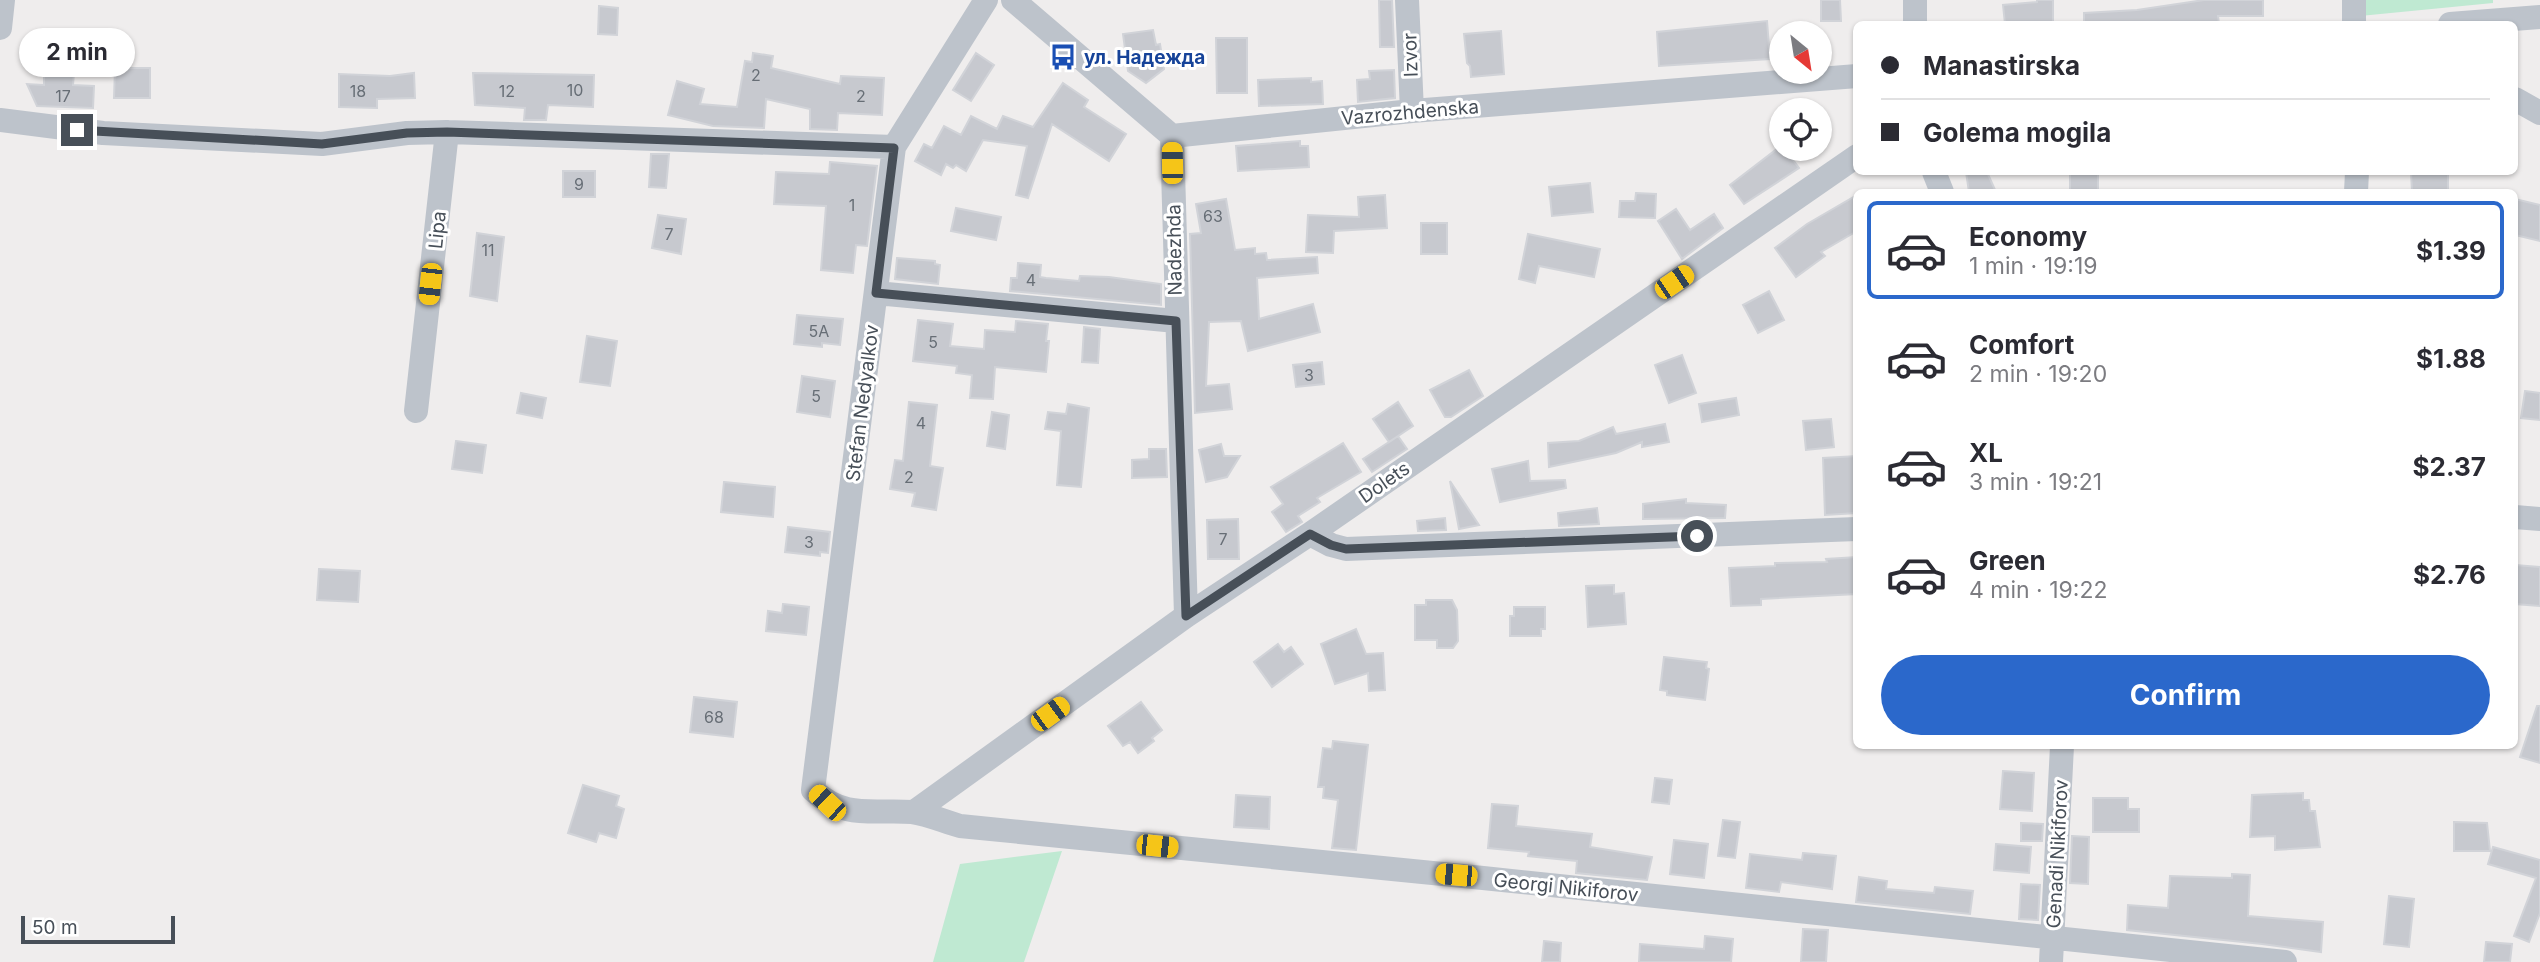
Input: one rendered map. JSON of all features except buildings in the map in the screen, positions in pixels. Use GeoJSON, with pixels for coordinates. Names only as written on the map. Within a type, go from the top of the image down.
{"type":"FeatureCollection","features":[{"type":"Feature","properties":{"kind":"street"},"geometry":{"type":"LineString","coordinates":[[0,28],[3,0]]}},
{"type":"Feature","properties":{"kind":"street","name":"Stefan Nedyalkov"},"geometry":{"type":"LineString","coordinates":[[813,790],[894,148],[986,0]]}},
{"type":"Feature","properties":{"kind":"street"},"geometry":{"type":"LineString","coordinates":[[1013,0],[1172,136]]}},
{"type":"Feature","properties":{"kind":"street","name":"Izvor"},"geometry":{"type":"LineString","coordinates":[[1407,0],[1412,111]]}},
{"type":"Feature","properties":{"kind":"street"},"geometry":{"type":"LineString","coordinates":[[1915,0],[1915,21]]}},
{"type":"Feature","properties":{"kind":"street"},"geometry":{"type":"LineString","coordinates":[[2354,0],[2354,21]]}},
{"type":"Feature","properties":{"kind":"street"},"geometry":{"type":"LineString","coordinates":[[2467,21],[2501,15],[2540,18]]}},
{"type":"Feature","properties":{"kind":"street","name":"Vazrozhdenska"},"geometry":{"type":"LineString","coordinates":[[1172,136],[1412,111],[1853,76]]}},
{"type":"Feature","properties":{"kind":"street"},"geometry":{"type":"LineString","coordinates":[[2518,101],[2540,113]]}},
{"type":"Feature","properties":{"kind":"street"},"geometry":{"type":"LineString","coordinates":[[0,120],[103,132],[322,144],[407,133],[447,132],[894,148]]}},
{"type":"Feature","properties":{"kind":"street","name":"Lipa"},"geometry":{"type":"LineString","coordinates":[[416,411],[447,132]]}},
{"type":"Feature","properties":{"kind":"street","name":"Nadezhda"},"geometry":{"type":"LineString","coordinates":[[1172,136],[1186,616]]}},
{"type":"Feature","properties":{"kind":"street","name":"Dolets"},"geometry":{"type":"LineString","coordinates":[[914,812],[1186,616],[1310,534],[1853,159]]}},
{"type":"Feature","properties":{"kind":"street"},"geometry":{"type":"LineString","coordinates":[[876,293],[1176,321]]}},
{"type":"Feature","properties":{"kind":"street"},"geometry":{"type":"LineString","coordinates":[[2518,517],[2540,519]]}},
{"type":"Feature","properties":{"kind":"street"},"geometry":{"type":"LineString","coordinates":[[1310,534],[1346,549],[1853,529]]}},
{"type":"Feature","properties":{"kind":"street","name":"Genadi Nikiforov"},"geometry":{"type":"LineString","coordinates":[[2052,950],[2062,749]]}},
{"type":"Feature","properties":{"kind":"street","name":"Georgi Nikiforov"},"geometry":{"type":"LineString","coordinates":[[813,790],[827,803],[858,812],[914,812],[960,826],[1483,878],[2052,950],[2285,962]]}},
{"type":"Feature","properties":{"kind":"green space"},"geometry":{"type":"Polygon","coordinates":[[[2360,0],[2493,0],[2493,3],[2360,16],[2360,0]]]}},
{"type":"Feature","properties":{"kind":"green space"},"geometry":{"type":"Polygon","coordinates":[[[1062,851],[1024,962],[933,962],[960,864],[1062,851]]]}},
{"type":"Feature","properties":{"kind":"place","name":"ул. Надежда"},"geometry":{"type":"Point","coordinates":[1063,57]}},
{"type":"Feature","properties":{"kind":"route"},"geometry":{"type":"LineString","coordinates":[[77,130],[322,144],[407,133],[447,132],[894,148],[876,293],[1176,321],[1186,616],[1310,534],[1346,549],[1697,536]]}}]}
